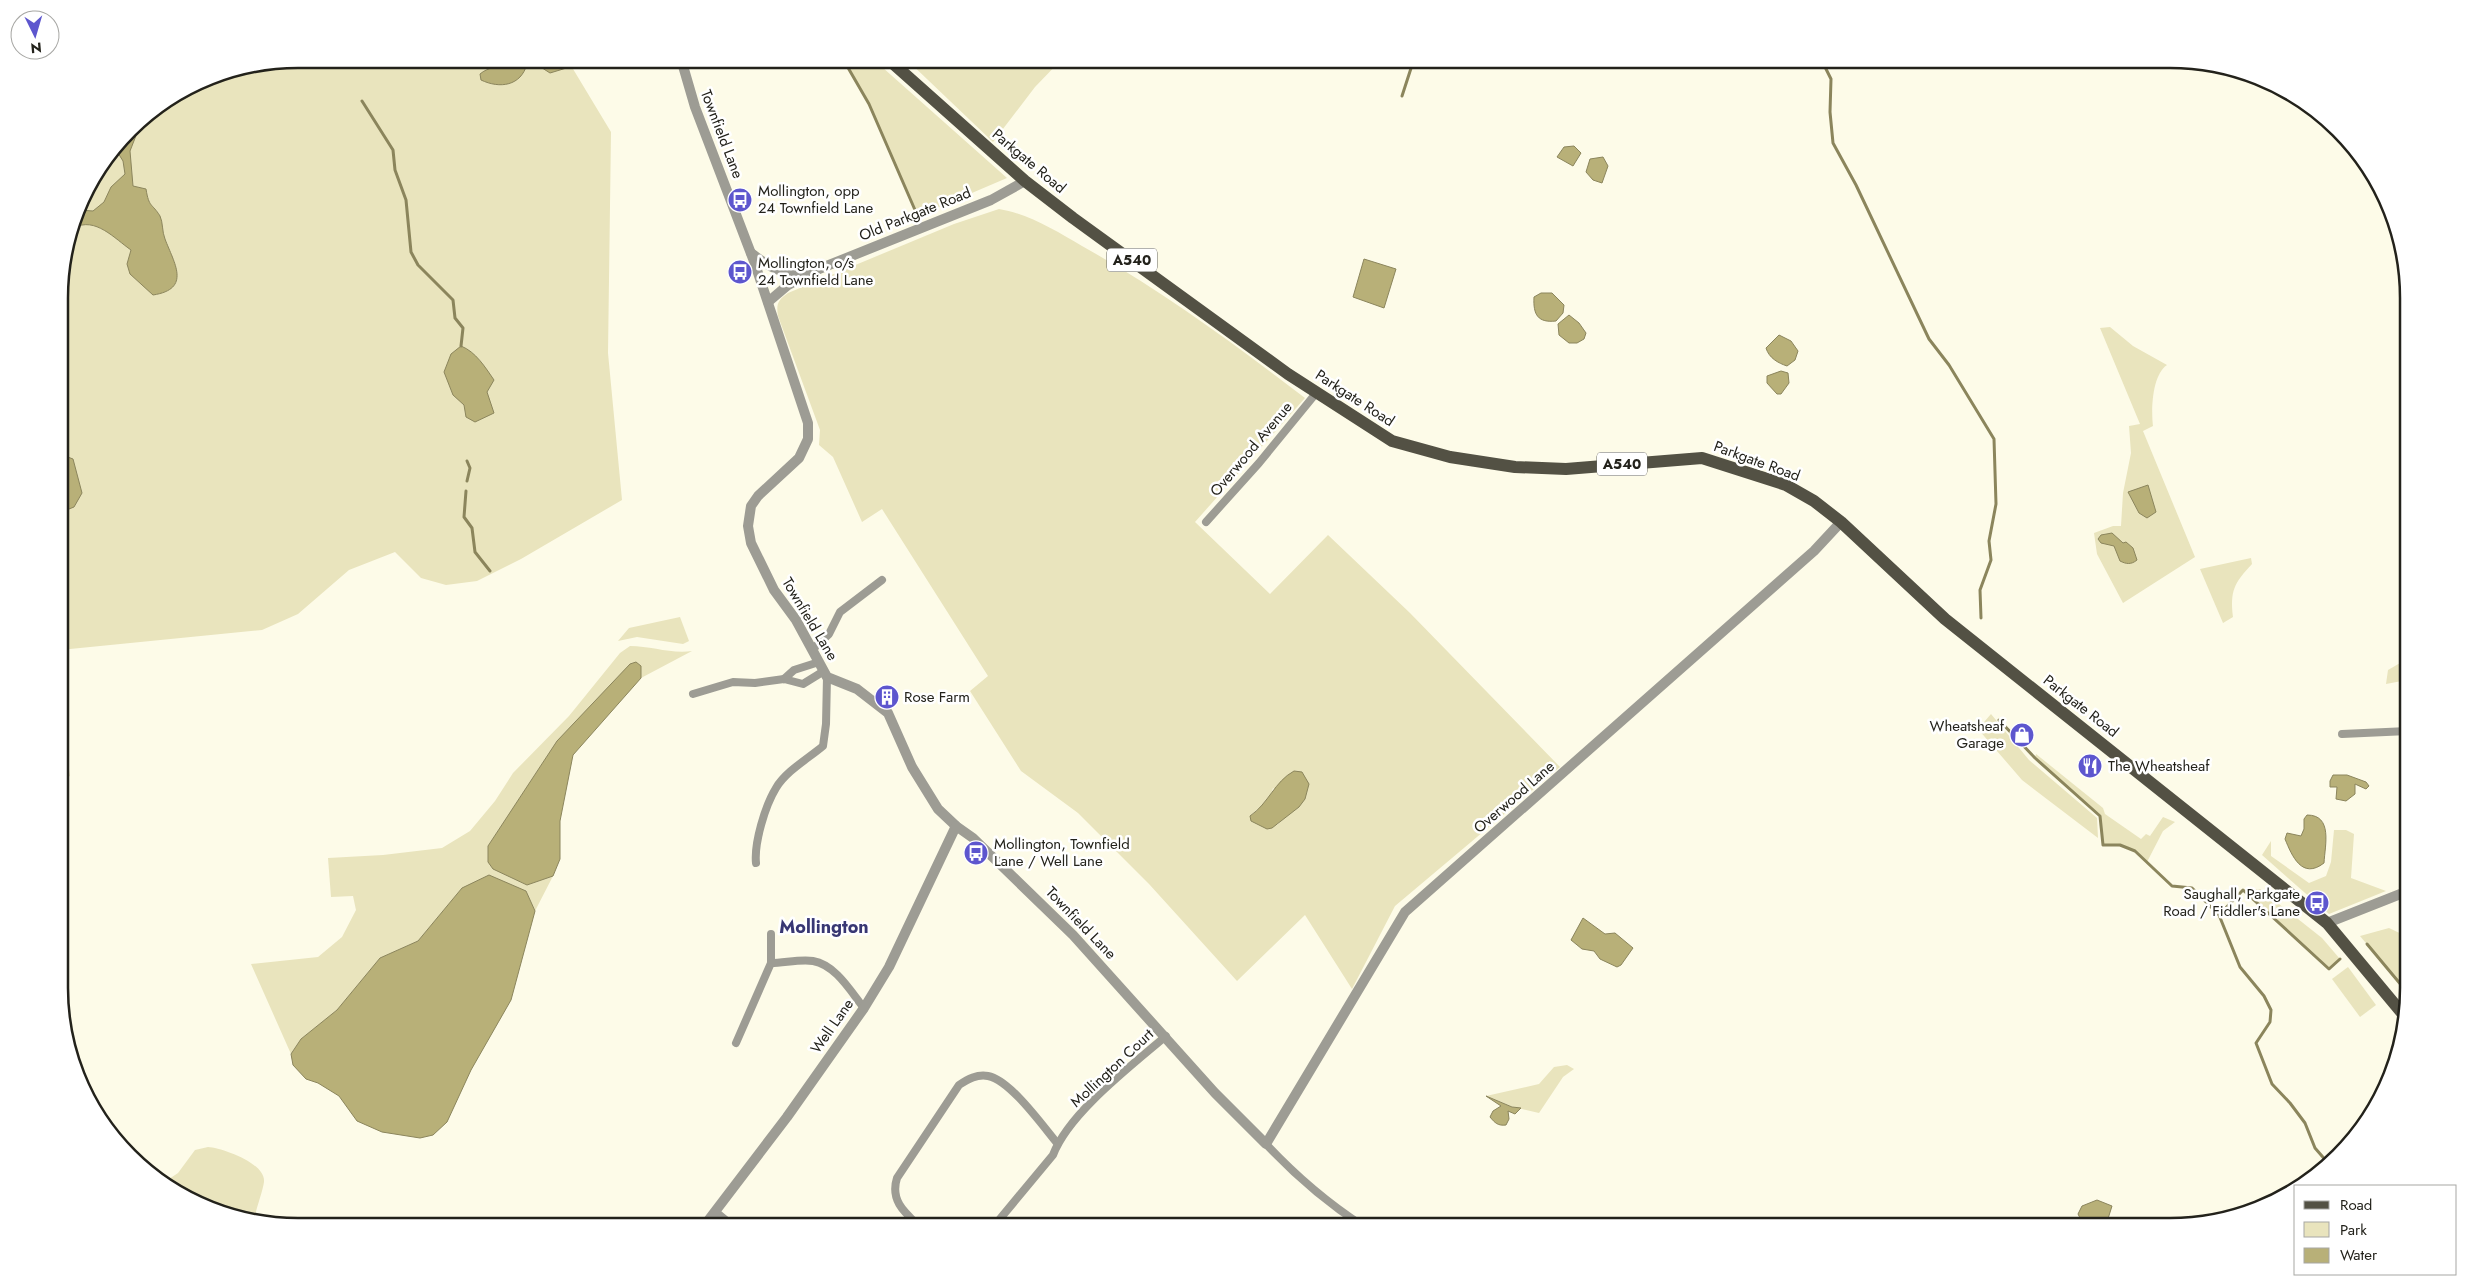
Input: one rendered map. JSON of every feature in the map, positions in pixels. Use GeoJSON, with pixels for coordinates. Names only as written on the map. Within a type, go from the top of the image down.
{"type":"FeatureCollection","features":[{"type":"Feature","properties":{"kind":"main road","name":"Parkgate Road"},"geometry":{"type":"LineString","coordinates":[[898,68],[1025,181],[1288,374],[1392,441],[1434,454],[1515,467],[1566,469],[1702,458],[1786,485],[1814,501],[1841,522],[1945,619],[2327,923],[2399,1009]]}},
{"type":"Feature","properties":{"kind":"street","name":"Townfield Lane"},"geometry":{"type":"LineString","coordinates":[[684,68],[695,107],[768,302],[808,423],[808,440],[795,464],[758,496],[751,506],[748,526],[751,543],[767,577],[813,649],[824,670],[857,689],[888,713],[912,767],[938,809],[956,826],[973,838],[1073,935],[1166,1036],[1215,1093],[1298,1178],[1350,1218]]}},
{"type":"Feature","properties":{"kind":"street","name":"Old Parkgate Road"},"geometry":{"type":"LineString","coordinates":[[768,302],[788,285],[814,271],[991,200],[1025,181]]}},
{"type":"Feature","properties":{"kind":"street","name":"Old Parkgate Road"},"geometry":{"type":"LineString","coordinates":[[750,252],[768,267],[783,273],[814,271]]}},
{"type":"Feature","properties":{"kind":"street","name":"Overwood Avenue"},"geometry":{"type":"LineString","coordinates":[[1206,522],[1259,463],[1317,392]]}},
{"type":"Feature","properties":{"kind":"street","name":"Overwood Lane"},"geometry":{"type":"LineString","coordinates":[[1266,1144],[1405,912],[1807,557],[1841,522]]}},
{"type":"Feature","properties":{"kind":"street"},"geometry":{"type":"LineString","coordinates":[[813,649],[829,634],[840,612],[882,580]]}},
{"type":"Feature","properties":{"kind":"street"},"geometry":{"type":"LineString","coordinates":[[784,679],[794,670],[824,670]]}},
{"type":"Feature","properties":{"kind":"street"},"geometry":{"type":"LineString","coordinates":[[693,694],[733,682],[755,683],[784,679],[803,684],[824,670]]}},
{"type":"Feature","properties":{"kind":"street"},"geometry":{"type":"LineString","coordinates":[[756,863],[755,850],[776,788],[785,777],[823,746],[826,724],[824,670]]}},
{"type":"Feature","properties":{"kind":"street"},"geometry":{"type":"LineString","coordinates":[[716,686],[718,696]]}},
{"type":"Feature","properties":{"kind":"street"},"geometry":{"type":"LineString","coordinates":[[2342,734],[2400,731]]}},
{"type":"Feature","properties":{"kind":"street","name":"Well Lane"},"geometry":{"type":"LineString","coordinates":[[711,1218],[787,1117],[864,1008],[889,967],[956,826]]}},
{"type":"Feature","properties":{"kind":"street"},"geometry":{"type":"LineString","coordinates":[[2327,923],[2400,894]]}},
{"type":"Feature","properties":{"kind":"street"},"geometry":{"type":"LineString","coordinates":[[736,1043],[771,963],[772,934]]}},
{"type":"Feature","properties":{"kind":"street"},"geometry":{"type":"LineString","coordinates":[[771,963],[814,961],[829,968],[842,980],[864,1008]]}},
{"type":"Feature","properties":{"kind":"street","name":"Mollington Court"},"geometry":{"type":"LineString","coordinates":[[1001,1218],[1053,1155],[1057,1142],[1109,1086],[1166,1036]]}},
{"type":"Feature","properties":{"kind":"street"},"geometry":{"type":"LineString","coordinates":[[912,1218],[896,1200],[894,1193],[897,1178],[959,1085],[969,1078],[988,1076],[998,1080],[1012,1091],[1057,1142]]}},
{"type":"Feature","properties":{"kind":"street"},"geometry":{"type":"LineString","coordinates":[[716,1212],[723,1218]]}},
{"type":"Feature","properties":{"kind":"green space"},"geometry":{"type":"Polygon","coordinates":[[[282,68],[572,68],[611,132],[608,353],[622,500],[521,559],[477,581],[446,585],[421,578],[395,552],[349,570],[298,614],[262,630],[68,649],[68,282],[75,238],[85,209],[98,182],[115,157],[157,115],[196,91],[238,75],[282,68]]]}},
{"type":"Feature","properties":{"kind":"green space"},"geometry":{"type":"Polygon","coordinates":[[[848,68],[883,68],[1007,178],[918,216],[869,104],[848,68]]]}},
{"type":"Feature","properties":{"kind":"green space"},"geometry":{"type":"Polygon","coordinates":[[[915,68],[1053,68],[1035,87],[993,142],[915,68]]]}},
{"type":"Feature","properties":{"kind":"green space"},"geometry":{"type":"Polygon","coordinates":[[[999,209],[1010,211],[1042,224],[1111,263],[1168,299],[1224,337],[1305,398],[1195,522],[1270,594],[1328,535],[1410,613],[1560,767],[1395,906],[1352,989],[1305,915],[1237,981],[1149,884],[1078,813],[1021,771],[970,691],[988,676],[882,509],[862,522],[833,457],[819,445],[820,430],[778,316],[777,308],[780,300],[788,293],[954,224],[999,209]],[[1273,788],[1270,798],[1250,816],[1277,825],[1290,812],[1299,807],[1273,788]]]}},
{"type":"Feature","properties":{"kind":"green space"},"geometry":{"type":"Polygon","coordinates":[[[2110,327],[2133,346],[2167,365],[2158,376],[2155,384],[2152,411],[2153,426],[2143,431],[2195,557],[2123,603],[2097,554],[2094,533],[2113,526],[2121,526],[2123,493],[2131,453],[2129,426],[2140,424],[2100,328],[2110,327]]]}},
{"type":"Feature","properties":{"kind":"green space"},"geometry":{"type":"Polygon","coordinates":[[[2251,558],[2252,564],[2237,582],[2233,594],[2233,617],[2223,623],[2200,569],[2251,558]]]}},
{"type":"Feature","properties":{"kind":"green space"},"geometry":{"type":"Polygon","coordinates":[[[680,617],[689,641],[683,644],[637,637],[618,641],[629,628],[680,617]]]}},
{"type":"Feature","properties":{"kind":"green space"},"geometry":{"type":"Polygon","coordinates":[[[630,646],[684,652],[692,651],[641,678],[641,666],[557,741],[488,846],[493,868],[527,885],[553,876],[535,911],[526,891],[462,888],[418,941],[380,958],[337,1010],[301,1039],[291,1054],[251,964],[318,957],[342,937],[356,910],[353,896],[331,897],[328,858],[383,855],[442,848],[470,831],[495,801],[513,773],[569,716],[620,653],[630,646]]]}},
{"type":"Feature","properties":{"kind":"green space"},"geometry":{"type":"Polygon","coordinates":[[[2400,663],[2400,681],[2386,684],[2388,670],[2400,663]]]}},
{"type":"Feature","properties":{"kind":"green space"},"geometry":{"type":"Polygon","coordinates":[[[1991,714],[2029,760],[2097,818],[2098,838],[2022,780],[1978,729],[1991,714]]]}},
{"type":"Feature","properties":{"kind":"green space"},"geometry":{"type":"Polygon","coordinates":[[[2036,754],[2103,808],[2105,814],[2141,839],[2146,834],[2150,836],[2163,817],[2175,822],[2163,831],[2147,862],[2127,848],[2103,845],[2100,816],[2035,758],[2036,754]]]}},
{"type":"Feature","properties":{"kind":"green space"},"geometry":{"type":"Polygon","coordinates":[[[2334,830],[2346,830],[2354,834],[2351,878],[2386,891],[2329,914],[2262,855],[2271,841],[2271,856],[2309,883],[2326,876],[2331,862],[2334,830]]]}},
{"type":"Feature","properties":{"kind":"green space"},"geometry":{"type":"Polygon","coordinates":[[[2260,889],[2322,938],[2340,959],[2329,969],[2243,890],[2260,889]]]}},
{"type":"Feature","properties":{"kind":"green space"},"geometry":{"type":"Polygon","coordinates":[[[2389,928],[2400,933],[2400,984],[2360,936],[2389,928]]]}},
{"type":"Feature","properties":{"kind":"green space"},"geometry":{"type":"Polygon","coordinates":[[[2348,967],[2376,1005],[2360,1017],[2332,979],[2348,967]]]}},
{"type":"Feature","properties":{"kind":"green space"},"geometry":{"type":"Polygon","coordinates":[[[1567,1065],[1574,1069],[1563,1077],[1539,1113],[1513,1107],[1486,1096],[1539,1084],[1554,1067],[1567,1065]]]}},
{"type":"Feature","properties":{"kind":"green space"},"geometry":{"type":"Polygon","coordinates":[[[208,1147],[223,1150],[242,1158],[258,1169],[263,1175],[264,1182],[256,1214],[238,1210],[209,1200],[170,1179],[178,1173],[195,1150],[208,1147]]]}},
{"type":"Feature","properties":{"kind":"water"},"geometry":{"type":"Polygon","coordinates":[[[492,68],[525,68],[515,81],[502,85],[481,80],[480,74],[492,68]]]}},
{"type":"Feature","properties":{"kind":"water"},"geometry":{"type":"Polygon","coordinates":[[[542,68],[566,68],[550,73],[542,68]]]}},
{"type":"Feature","properties":{"kind":"water"},"geometry":{"type":"Polygon","coordinates":[[[137,133],[130,151],[133,186],[146,189],[150,202],[160,216],[164,236],[177,274],[173,287],[165,292],[153,295],[130,274],[127,264],[131,250],[104,230],[90,225],[79,226],[85,210],[93,211],[104,202],[111,187],[125,174],[123,161],[118,153],[137,133]]]}},
{"type":"Feature","properties":{"kind":"water"},"geometry":{"type":"Polygon","coordinates":[[[1574,146],[1581,153],[1573,166],[1557,157],[1564,147],[1574,146]]]}},
{"type":"Feature","properties":{"kind":"water"},"geometry":{"type":"Polygon","coordinates":[[[1603,157],[1608,166],[1602,183],[1593,180],[1586,172],[1590,159],[1603,157]]]}},
{"type":"Feature","properties":{"kind":"water"},"geometry":{"type":"Polygon","coordinates":[[[1364,259],[1396,269],[1384,308],[1353,297],[1364,259]]]}},
{"type":"Feature","properties":{"kind":"water"},"geometry":{"type":"Polygon","coordinates":[[[1541,293],[1552,293],[1564,305],[1563,313],[1556,321],[1545,321],[1536,313],[1534,297],[1541,293]]]}},
{"type":"Feature","properties":{"kind":"water"},"geometry":{"type":"Polygon","coordinates":[[[1569,315],[1579,323],[1586,333],[1584,339],[1577,343],[1569,343],[1559,335],[1558,324],[1569,315]]]}},
{"type":"Feature","properties":{"kind":"water"},"geometry":{"type":"Polygon","coordinates":[[[1779,335],[1791,341],[1798,351],[1795,360],[1787,366],[1774,360],[1766,348],[1779,335]]]}},
{"type":"Feature","properties":{"kind":"water"},"geometry":{"type":"Polygon","coordinates":[[[461,346],[476,356],[494,380],[487,392],[494,413],[475,422],[466,417],[464,405],[453,395],[444,372],[451,354],[461,346]]]}},
{"type":"Feature","properties":{"kind":"water"},"geometry":{"type":"Polygon","coordinates":[[[1781,371],[1788,373],[1789,383],[1781,394],[1777,394],[1767,383],[1767,376],[1781,371]]]}},
{"type":"Feature","properties":{"kind":"water"},"geometry":{"type":"Polygon","coordinates":[[[68,457],[73,459],[82,493],[74,507],[68,509],[68,457]]]}},
{"type":"Feature","properties":{"kind":"water"},"geometry":{"type":"Polygon","coordinates":[[[2148,485],[2156,512],[2147,518],[2139,513],[2128,492],[2148,485]]]}},
{"type":"Feature","properties":{"kind":"water"},"geometry":{"type":"Polygon","coordinates":[[[2112,533],[2123,543],[2126,542],[2133,548],[2137,560],[2128,564],[2120,561],[2114,546],[2101,543],[2098,539],[2101,535],[2112,533]]]}},
{"type":"Feature","properties":{"kind":"water"},"geometry":{"type":"Polygon","coordinates":[[[636,662],[641,666],[641,678],[573,755],[560,821],[560,859],[553,876],[527,885],[493,869],[488,862],[488,846],[557,741],[630,664],[636,662]]]}},
{"type":"Feature","properties":{"kind":"water"},"geometry":{"type":"Polygon","coordinates":[[[1294,771],[1302,772],[1309,784],[1305,799],[1299,807],[1272,828],[1267,829],[1251,821],[1250,816],[1257,811],[1281,781],[1294,771]]]}},
{"type":"Feature","properties":{"kind":"water"},"geometry":{"type":"Polygon","coordinates":[[[2333,775],[2347,775],[2366,782],[2369,786],[2366,789],[2355,784],[2355,794],[2346,801],[2336,799],[2337,787],[2330,787],[2333,775]]]}},
{"type":"Feature","properties":{"kind":"water"},"geometry":{"type":"Polygon","coordinates":[[[2307,815],[2315,816],[2321,820],[2326,832],[2324,863],[2310,869],[2299,864],[2285,839],[2287,833],[2301,836],[2304,829],[2304,819],[2307,815]]]}},
{"type":"Feature","properties":{"kind":"water"},"geometry":{"type":"Polygon","coordinates":[[[489,875],[526,891],[535,911],[511,1000],[471,1070],[447,1122],[433,1135],[420,1138],[382,1132],[357,1121],[339,1096],[318,1083],[306,1079],[293,1065],[291,1054],[301,1039],[337,1010],[380,958],[418,941],[462,888],[489,875]]]}},
{"type":"Feature","properties":{"kind":"water"},"geometry":{"type":"Polygon","coordinates":[[[1583,918],[1605,934],[1615,933],[1633,948],[1621,965],[1617,967],[1600,959],[1594,951],[1582,949],[1571,940],[1583,918]]]}},
{"type":"Feature","properties":{"kind":"water"},"geometry":{"type":"Polygon","coordinates":[[[1486,1096],[1512,1107],[1521,1108],[1515,1114],[1508,1111],[1509,1119],[1506,1125],[1499,1124],[1490,1117],[1493,1111],[1501,1106],[1486,1096]]]}},
{"type":"Feature","properties":{"kind":"water"},"geometry":{"type":"Polygon","coordinates":[[[2097,1200],[2112,1206],[2108,1218],[2080,1218],[2078,1214],[2082,1206],[2097,1200]]]}},
{"type":"Feature","properties":{"kind":"waterway"},"geometry":{"type":"LineString","coordinates":[[848,68],[869,104],[915,210]]}},
{"type":"Feature","properties":{"kind":"waterway"},"geometry":{"type":"LineString","coordinates":[[1402,96],[1411,68]]}},
{"type":"Feature","properties":{"kind":"waterway"},"geometry":{"type":"LineString","coordinates":[[1826,68],[1831,79],[1830,112],[1833,143],[1856,185],[1929,339],[1949,365],[1994,439],[1996,504],[1989,541],[1991,560],[1980,590],[1981,618]]}},
{"type":"Feature","properties":{"kind":"waterway"},"geometry":{"type":"LineString","coordinates":[[362,101],[393,150],[395,170],[406,200],[411,252],[418,265],[453,300],[455,318],[463,328],[461,346]]}},
{"type":"Feature","properties":{"kind":"waterway"},"geometry":{"type":"LineString","coordinates":[[467,461],[470,468],[467,481]]}},
{"type":"Feature","properties":{"kind":"waterway"},"geometry":{"type":"LineString","coordinates":[[466,491],[464,517],[472,528],[475,552],[490,571]]}},
{"type":"Feature","properties":{"kind":"waterway"},"geometry":{"type":"LineString","coordinates":[[1999,720],[2035,758],[2100,816],[2103,845],[2120,845],[2135,851],[2172,886],[2192,888],[2219,915],[2240,967],[2264,996],[2271,1010],[2270,1022],[2256,1043],[2272,1084],[2305,1123],[2315,1148],[2323,1158]]}},
{"type":"Feature","properties":{"kind":"waterway"},"geometry":{"type":"LineString","coordinates":[[2219,915],[2243,890],[2329,969],[2340,959]]}},
{"type":"Feature","properties":{"kind":"waterway"},"geometry":{"type":"LineString","coordinates":[[2367,944],[2400,984]]}},
{"type":"Feature","properties":{"kind":"place","name":"Mollington, opp 24 Townfield Lane"},"geometry":{"type":"Point","coordinates":[740,200]}},
{"type":"Feature","properties":{"kind":"place","name":"Mollington, o/s 24 Townfield Lane"},"geometry":{"type":"Point","coordinates":[740,272]}},
{"type":"Feature","properties":{"kind":"place","name":"Rose Farm"},"geometry":{"type":"Point","coordinates":[887,697]}},
{"type":"Feature","properties":{"kind":"place","name":"Wheatsheaf Garage"},"geometry":{"type":"Point","coordinates":[2022,735]}},
{"type":"Feature","properties":{"kind":"place","name":"The Wheatsheaf"},"geometry":{"type":"Point","coordinates":[2090,766]}},
{"type":"Feature","properties":{"kind":"place","name":"Mollington, Townfield Lane / Well Lane"},"geometry":{"type":"Point","coordinates":[976,853]}},
{"type":"Feature","properties":{"kind":"place","name":"Saughall, Parkgate Road / Fiddler's Lane"},"geometry":{"type":"Point","coordinates":[2317,903]}},
{"type":"Feature","properties":{"kind":"district","name":"Mollington"},"geometry":{"type":"Point","coordinates":[824,927]}}]}
